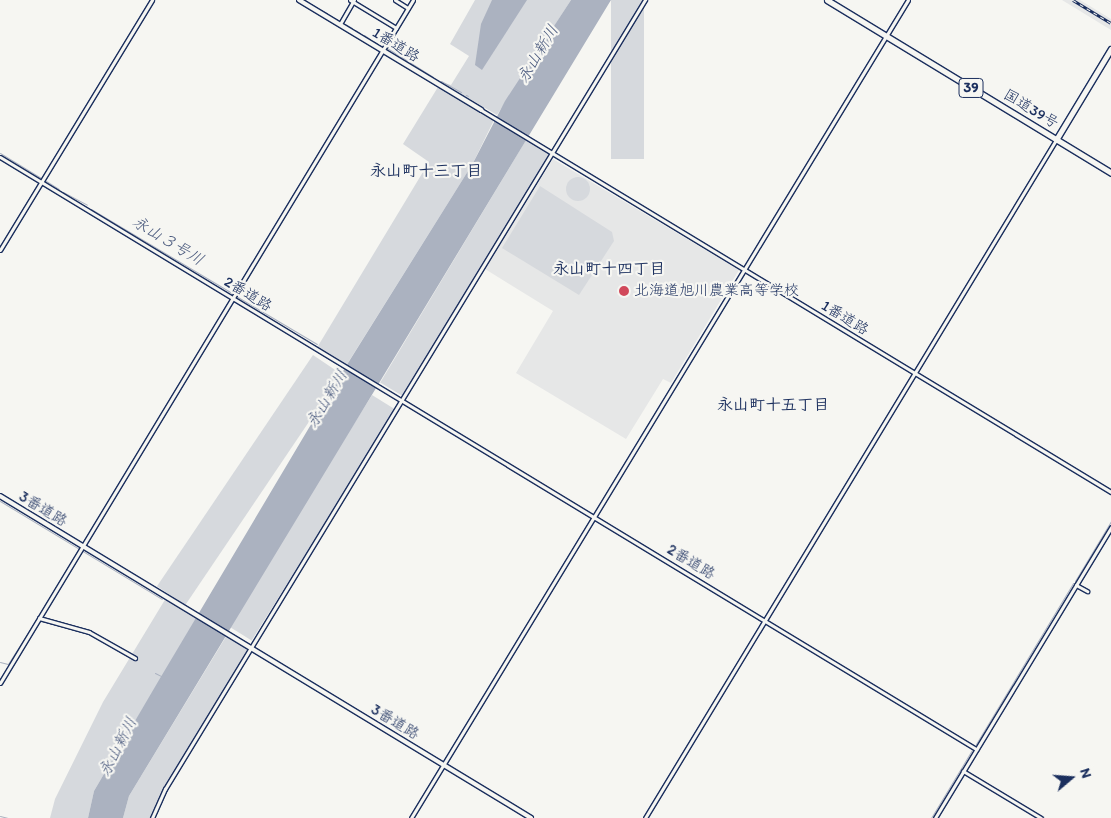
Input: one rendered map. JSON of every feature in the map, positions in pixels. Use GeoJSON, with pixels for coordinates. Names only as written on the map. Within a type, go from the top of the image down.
{"type":"FeatureCollection","features":[{"type":"Feature","properties":{"kind":"highway","name":"39"},"geometry":{"type":"LineString","coordinates":[[826,0],[886,36]]}},
{"type":"Feature","properties":{"kind":"highway","name":"国道39号"},"geometry":{"type":"LineString","coordinates":[[886,36],[1111,173]]}},
{"type":"Feature","properties":{"kind":"main road"},"geometry":{"type":"LineString","coordinates":[[1056,140],[1111,49]]}},
{"type":"Feature","properties":{"kind":"street"},"geometry":{"type":"LineString","coordinates":[[0,250],[152,0]]}},
{"type":"Feature","properties":{"kind":"street","name":"1番道路"},"geometry":{"type":"LineString","coordinates":[[299,0],[1111,492]]}},
{"type":"Feature","properties":{"kind":"street"},"geometry":{"type":"LineString","coordinates":[[395,0],[408,8]]}},
{"type":"Feature","properties":{"kind":"street"},"geometry":{"type":"LineString","coordinates":[[0,683],[413,0]]}},
{"type":"Feature","properties":{"kind":"street"},"geometry":{"type":"LineString","coordinates":[[152,818],[165,789],[249,647],[402,400],[644,0]]}},
{"type":"Feature","properties":{"kind":"street"},"geometry":{"type":"LineString","coordinates":[[411,818],[908,0]]}},
{"type":"Feature","properties":{"kind":"street"},"geometry":{"type":"LineString","coordinates":[[340,24],[352,1],[396,28]]}},
{"type":"Feature","properties":{"kind":"street"},"geometry":{"type":"LineString","coordinates":[[645,818],[1056,140]]}},
{"type":"Feature","properties":{"kind":"street","name":"2番道路"},"geometry":{"type":"LineString","coordinates":[[0,157],[976,749]]}},
{"type":"Feature","properties":{"kind":"street","name":"3番道路"},"geometry":{"type":"LineString","coordinates":[[0,496],[81,549],[178,603],[532,818]]}},
{"type":"Feature","properties":{"kind":"street"},"geometry":{"type":"LineString","coordinates":[[935,818],[1111,527]]}},
{"type":"Feature","properties":{"kind":"street"},"geometry":{"type":"LineString","coordinates":[[1076,585],[1087,591]]}},
{"type":"Feature","properties":{"kind":"street"},"geometry":{"type":"LineString","coordinates":[[39,618],[89,632],[135,658]]}},
{"type":"Feature","properties":{"kind":"street"},"geometry":{"type":"LineString","coordinates":[[963,771],[1041,818]]}},
{"type":"Feature","properties":{"kind":"shaded area"},"geometry":{"type":"Polygon","coordinates":[[[475,0],[571,0],[497,115],[441,82],[451,85],[469,56],[450,44],[475,0]]]}},
{"type":"Feature","properties":{"kind":"shaded area"},"geometry":{"type":"Polygon","coordinates":[[[611,0],[644,0],[644,159],[611,159],[611,0]]]}},
{"type":"Feature","properties":{"kind":"shaded area"},"geometry":{"type":"Polygon","coordinates":[[[1062,0],[1080,0],[1111,19],[1111,30],[1062,0]]]}},
{"type":"Feature","properties":{"kind":"shaded area"},"geometry":{"type":"Polygon","coordinates":[[[438,87],[494,120],[473,163],[344,369],[315,351],[429,162],[403,144],[438,87]]]}},
{"type":"Feature","properties":{"kind":"shaded area"},"geometry":{"type":"Polygon","coordinates":[[[526,140],[551,155],[405,398],[380,383],[526,140]]]}},
{"type":"Feature","properties":{"kind":"shaded area","name":"北海道旭川農業高等学校"},"geometry":{"type":"Polygon","coordinates":[[[553,159],[739,270],[671,383],[663,379],[626,439],[516,373],[553,311],[485,269],[553,159]]]}},
{"type":"Feature","properties":{"kind":"shaded area"},"geometry":{"type":"Polygon","coordinates":[[[578,177],[583,178],[589,184],[589,194],[583,200],[578,201],[573,200],[567,194],[566,189],[567,184],[573,178],[578,177]]]}},
{"type":"Feature","properties":{"kind":"shaded area"},"geometry":{"type":"Polygon","coordinates":[[[540,186],[612,232],[614,241],[579,295],[502,248],[540,186]]]}},
{"type":"Feature","properties":{"kind":"shaded area"},"geometry":{"type":"Polygon","coordinates":[[[313,355],[341,374],[185,605],[157,586],[313,355]]]}},
{"type":"Feature","properties":{"kind":"shaded area"},"geometry":{"type":"Polygon","coordinates":[[[372,395],[396,410],[252,641],[228,626],[372,395]]]}},
{"type":"Feature","properties":{"kind":"shaded area"},"geometry":{"type":"Polygon","coordinates":[[[166,598],[197,617],[94,791],[88,818],[50,818],[55,799],[103,702],[166,598]]]}},
{"type":"Feature","properties":{"kind":"shaded area"},"geometry":{"type":"Polygon","coordinates":[[[227,635],[250,650],[165,789],[152,818],[123,818],[129,796],[227,635]]]}},
{"type":"Feature","properties":{"kind":"water"},"geometry":{"type":"Polygon","coordinates":[[[492,0],[527,0],[482,70],[475,65],[481,24],[492,0]]]}},
{"type":"Feature","properties":{"kind":"water","name":"永山新川"},"geometry":{"type":"Polygon","coordinates":[[[571,0],[611,0],[129,796],[123,818],[88,818],[94,791],[159,680],[338,379],[473,163],[505,101],[571,0]]]}},
{"type":"Feature","properties":{"kind":"waterway"},"geometry":{"type":"LineString","coordinates":[[311,4],[316,7]]}},
{"type":"Feature","properties":{"kind":"waterway"},"geometry":{"type":"LineString","coordinates":[[319,9],[327,13]]}},
{"type":"Feature","properties":{"kind":"waterway"},"geometry":{"type":"LineString","coordinates":[[334,18],[338,20]]}},
{"type":"Feature","properties":{"kind":"waterway"},"geometry":{"type":"LineString","coordinates":[[345,24],[352,28]]}},
{"type":"Feature","properties":{"kind":"waterway"},"geometry":{"type":"LineString","coordinates":[[355,30],[360,33]]}},
{"type":"Feature","properties":{"kind":"waterway"},"geometry":{"type":"LineString","coordinates":[[364,35],[370,39]]}},
{"type":"Feature","properties":{"kind":"waterway"},"geometry":{"type":"LineString","coordinates":[[373,41],[378,44]]}},
{"type":"Feature","properties":{"kind":"waterway"},"geometry":{"type":"LineString","coordinates":[[387,48],[433,77]]}},
{"type":"Feature","properties":{"kind":"waterway"},"geometry":{"type":"LineString","coordinates":[[441,81],[461,92]]}},
{"type":"Feature","properties":{"kind":"waterway","name":"永山３号川"},"geometry":{"type":"LineString","coordinates":[[0,153],[41,178]]}},
{"type":"Feature","properties":{"kind":"waterway","name":"永山３号川"},"geometry":{"type":"LineString","coordinates":[[46,181],[59,189]]}},
{"type":"Feature","properties":{"kind":"waterway","name":"永山３号川"},"geometry":{"type":"LineString","coordinates":[[63,192],[87,205]]}},
{"type":"Feature","properties":{"kind":"waterway","name":"永山３号川"},"geometry":{"type":"LineString","coordinates":[[91,209],[232,293]]}},
{"type":"Feature","properties":{"kind":"waterway","name":"永山３号川"},"geometry":{"type":"LineString","coordinates":[[236,296],[317,344]]}},
{"type":"Feature","properties":{"kind":"waterway"},"geometry":{"type":"LineString","coordinates":[[0,501],[162,599]]}},
{"type":"Feature","properties":{"kind":"waterway"},"geometry":{"type":"LineString","coordinates":[[1075,581],[1111,521]]}},
{"type":"Feature","properties":{"kind":"waterway"},"geometry":{"type":"LineString","coordinates":[[976,744],[1073,583]]}},
{"type":"Feature","properties":{"kind":"waterway"},"geometry":{"type":"LineString","coordinates":[[0,662],[8,664],[36,620]]}},
{"type":"Feature","properties":{"kind":"waterway"},"geometry":{"type":"LineString","coordinates":[[40,621],[70,628]]}},
{"type":"Feature","properties":{"kind":"waterway"},"geometry":{"type":"LineString","coordinates":[[119,651],[128,656]]}},
{"type":"Feature","properties":{"kind":"waterway"},"geometry":{"type":"LineString","coordinates":[[155,673],[161,676]]}},
{"type":"Feature","properties":{"kind":"waterway"},"geometry":{"type":"LineString","coordinates":[[931,818],[972,750]]}},
{"type":"Feature","properties":{"kind":"waterway"},"geometry":{"type":"LineString","coordinates":[[0,816],[8,818]]}},
{"type":"Feature","properties":{"kind":"railway"},"geometry":{"type":"LineString","coordinates":[[1073,0],[1111,23]]}},
{"type":"Feature","properties":{"kind":"place","name":"北海道旭川農業高等学校"},"geometry":{"type":"Point","coordinates":[624,291]}},
{"type":"Feature","properties":{"kind":"district","name":"永山町十三丁目"},"geometry":{"type":"Point","coordinates":[426,171]}},
{"type":"Feature","properties":{"kind":"district","name":"永山町十四丁目"},"geometry":{"type":"Point","coordinates":[609,269]}},
{"type":"Feature","properties":{"kind":"district","name":"永山町十五丁目"},"geometry":{"type":"Point","coordinates":[773,405]}}]}
